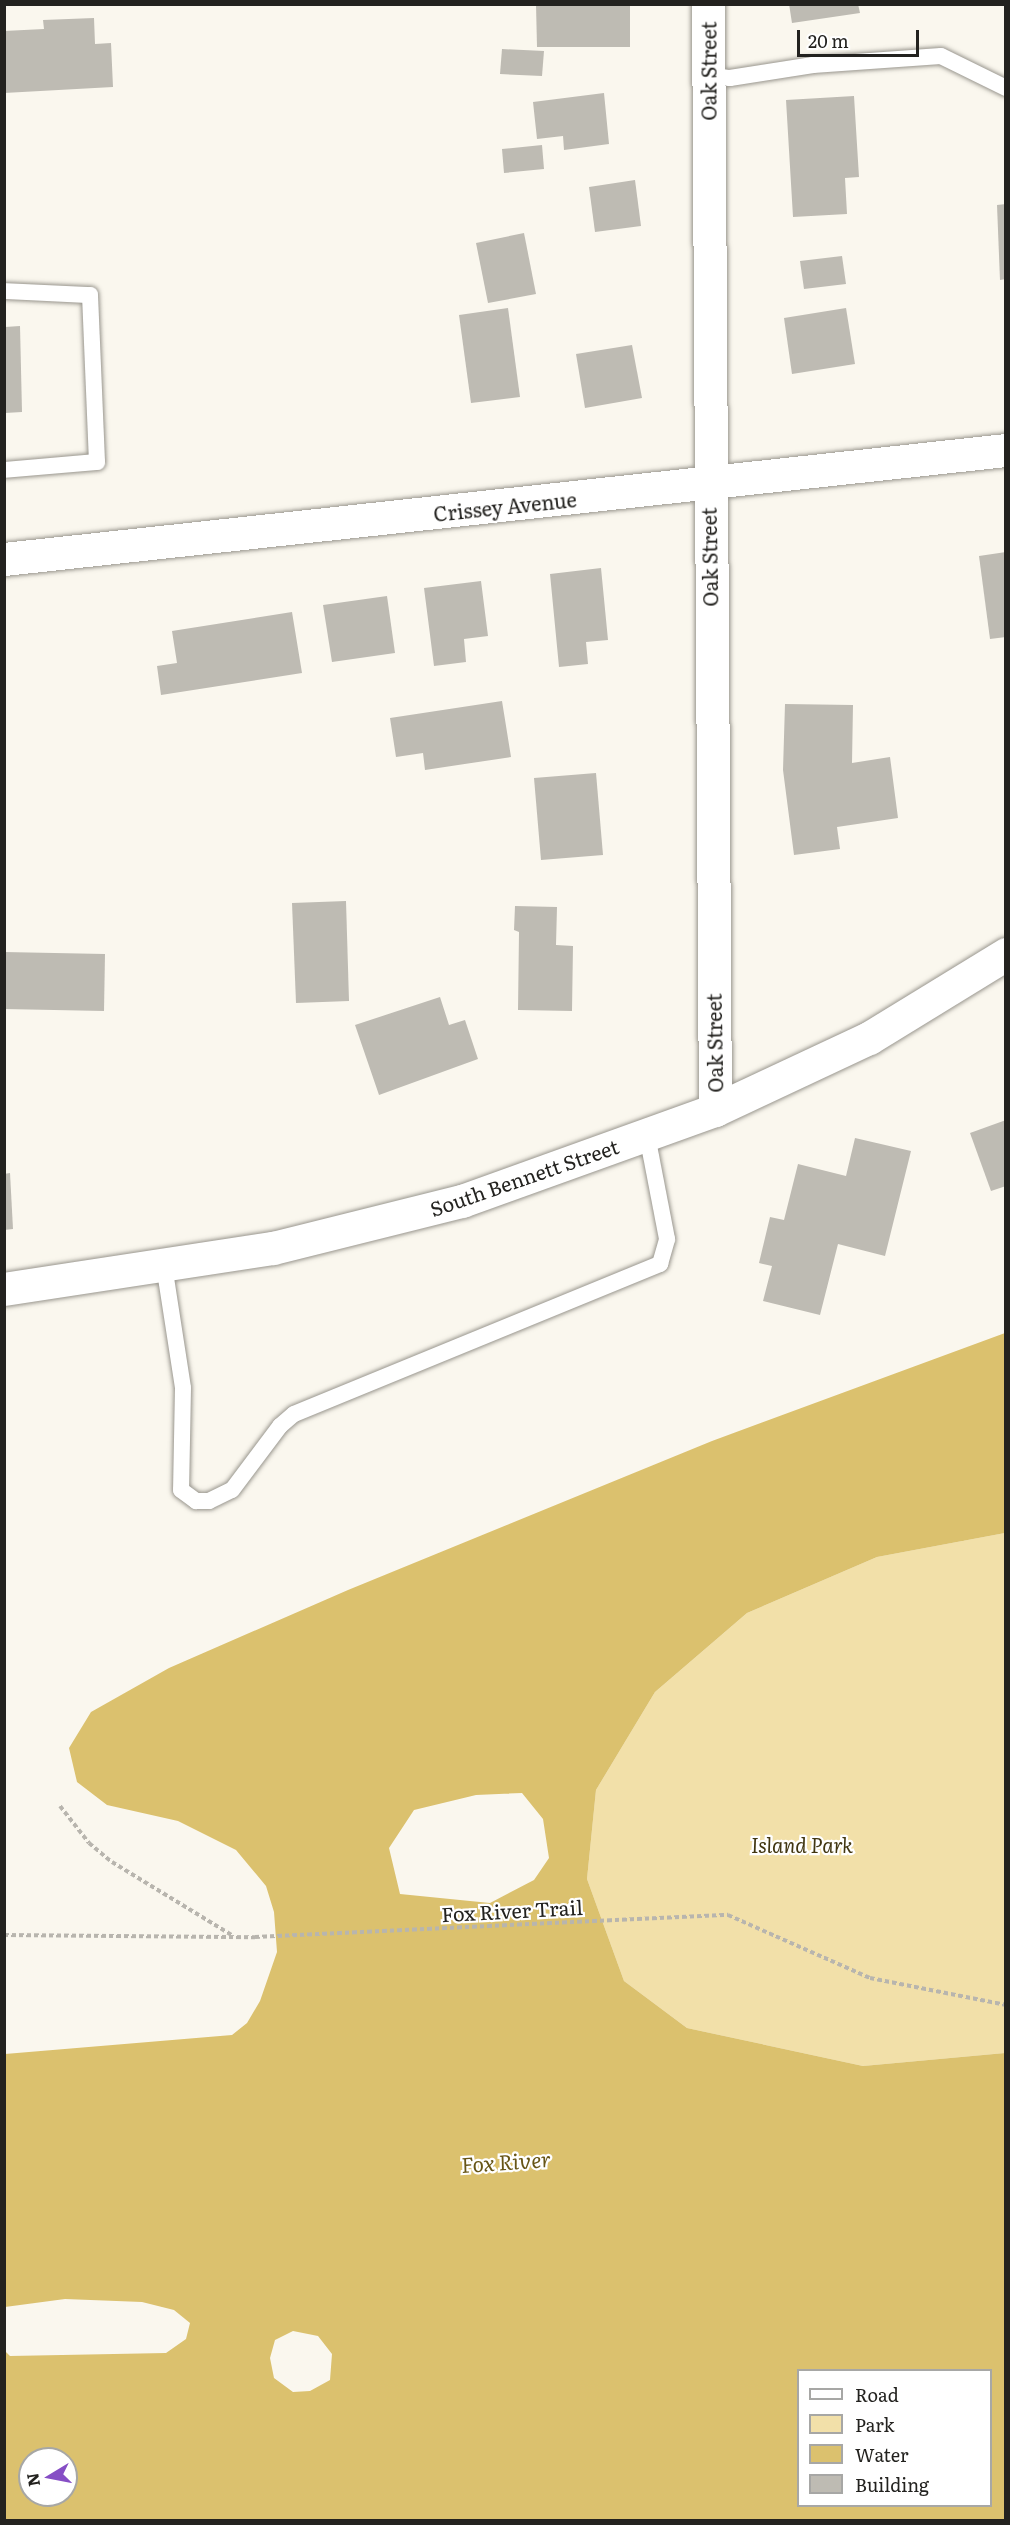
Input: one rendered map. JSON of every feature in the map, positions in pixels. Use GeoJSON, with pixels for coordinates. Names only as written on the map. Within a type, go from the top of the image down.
{"type":"FeatureCollection","features":[{"type":"Feature","properties":{"kind":"street","name":"Oak Street"},"geometry":{"type":"LineString","coordinates":[[708,4],[709,485],[715,1110]]}},
{"type":"Feature","properties":{"kind":"street","name":"Crissey Avenue"},"geometry":{"type":"LineString","coordinates":[[4,559],[709,485],[1005,450]]}},
{"type":"Feature","properties":{"kind":"street","name":"South Bennett Street"},"geometry":{"type":"LineString","coordinates":[[4,1289],[273,1248],[462,1201],[715,1110],[869,1038],[1005,954]]}},
{"type":"Feature","properties":{"kind":"lane"},"geometry":{"type":"LineString","coordinates":[[708,75],[730,78],[813,65],[941,56],[1005,88]]}},
{"type":"Feature","properties":{"kind":"lane"},"geometry":{"type":"LineString","coordinates":[[4,291],[90,295],[97,462],[4,470]]}},
{"type":"Feature","properties":{"kind":"lane"},"geometry":{"type":"LineString","coordinates":[[164,1265],[183,1388],[181,1490],[190,1499],[209,1501],[232,1490],[273,1435],[294,1414],[660,1264],[667,1239],[646,1135]]}},
{"type":"Feature","properties":{"kind":"path"},"geometry":{"type":"LineString","coordinates":[[60,1806],[89,1843],[112,1862],[234,1936]]}},
{"type":"Feature","properties":{"kind":"path","name":"Fox River Trail"},"geometry":{"type":"LineString","coordinates":[[4,1935],[255,1936],[728,1915],[870,1978],[1005,2005]]}},
{"type":"Feature","properties":{"kind":"green space","name":"Island Park"},"geometry":{"type":"Polygon","coordinates":[[[1005,1533],[1005,2053],[863,2066],[687,2028],[624,1981],[587,1879],[596,1790],[655,1692],[747,1613],[877,1557],[1005,1533]]]}},
{"type":"Feature","properties":{"kind":"water","name":"Fox River"},"geometry":{"type":"Polygon","coordinates":[[[1005,1333],[1005,1533],[877,1557],[747,1613],[655,1692],[596,1790],[587,1879],[624,1981],[687,2028],[863,2066],[1005,2053],[1005,2520],[5,2520],[5,2351],[10,2356],[166,2353],[186,2339],[190,2323],[174,2310],[142,2302],[65,2299],[5,2307],[5,2054],[232,2035],[247,2023],[260,2001],[277,1952],[274,1912],[266,1886],[236,1850],[178,1821],[107,1805],[77,1782],[69,1748],[91,1712],[169,1668],[348,1590],[712,1441],[1005,1333]],[[522,1793],[476,1795],[414,1810],[389,1848],[400,1894],[490,1903],[534,1880],[549,1858],[543,1819],[522,1793]],[[293,2331],[275,2340],[270,2358],[274,2378],[293,2392],[310,2391],[330,2380],[332,2354],[318,2336],[293,2331]]]}},
{"type":"Feature","properties":{"kind":"building"},"geometry":{"type":"Polygon","coordinates":[[[536,4],[630,4],[630,47],[537,47],[536,4]]]}},
{"type":"Feature","properties":{"kind":"building"},"geometry":{"type":"Polygon","coordinates":[[[789,4],[858,4],[860,13],[792,23],[789,4]]]}},
{"type":"Feature","properties":{"kind":"building"},"geometry":{"type":"Polygon","coordinates":[[[94,18],[95,44],[111,43],[113,87],[4,93],[4,31],[44,29],[43,20],[94,18]]]}},
{"type":"Feature","properties":{"kind":"building"},"geometry":{"type":"Polygon","coordinates":[[[502,49],[544,51],[542,76],[500,74],[502,49]]]}},
{"type":"Feature","properties":{"kind":"building"},"geometry":{"type":"Polygon","coordinates":[[[604,93],[609,144],[564,150],[563,136],[537,139],[533,102],[604,93]]]}},
{"type":"Feature","properties":{"kind":"building"},"geometry":{"type":"Polygon","coordinates":[[[854,96],[859,177],[845,178],[847,214],[793,217],[786,100],[854,96]]]}},
{"type":"Feature","properties":{"kind":"building"},"geometry":{"type":"Polygon","coordinates":[[[542,145],[544,169],[504,173],[502,149],[542,145]]]}},
{"type":"Feature","properties":{"kind":"building"},"geometry":{"type":"Polygon","coordinates":[[[635,180],[641,226],[595,232],[589,187],[635,180]]]}},
{"type":"Feature","properties":{"kind":"building"},"geometry":{"type":"Polygon","coordinates":[[[1006,204],[1006,279],[1000,280],[997,205],[1006,204]]]}},
{"type":"Feature","properties":{"kind":"building"},"geometry":{"type":"Polygon","coordinates":[[[524,233],[536,294],[488,303],[476,243],[524,233]]]}},
{"type":"Feature","properties":{"kind":"building"},"geometry":{"type":"Polygon","coordinates":[[[842,256],[846,284],[804,289],[800,261],[842,256]]]}},
{"type":"Feature","properties":{"kind":"building"},"geometry":{"type":"Polygon","coordinates":[[[508,308],[520,397],[471,403],[459,315],[508,308]]]}},
{"type":"Feature","properties":{"kind":"building"},"geometry":{"type":"Polygon","coordinates":[[[846,308],[855,364],[792,374],[784,318],[846,308]]]}},
{"type":"Feature","properties":{"kind":"building"},"geometry":{"type":"Polygon","coordinates":[[[20,326],[22,412],[5,413],[5,327],[20,326]]]}},
{"type":"Feature","properties":{"kind":"building"},"geometry":{"type":"Polygon","coordinates":[[[632,345],[642,398],[585,408],[576,354],[632,345]]]}},
{"type":"Feature","properties":{"kind":"building"},"geometry":{"type":"Polygon","coordinates":[[[1006,552],[1006,637],[990,639],[979,556],[1006,552]]]}},
{"type":"Feature","properties":{"kind":"building"},"geometry":{"type":"Polygon","coordinates":[[[601,568],[608,640],[586,642],[588,664],[559,667],[550,574],[601,568]]]}},
{"type":"Feature","properties":{"kind":"building"},"geometry":{"type":"Polygon","coordinates":[[[481,581],[488,636],[464,639],[466,662],[434,666],[424,588],[481,581]]]}},
{"type":"Feature","properties":{"kind":"building"},"geometry":{"type":"Polygon","coordinates":[[[387,596],[395,653],[332,662],[323,605],[387,596]]]}},
{"type":"Feature","properties":{"kind":"building"},"geometry":{"type":"Polygon","coordinates":[[[292,612],[302,673],[161,695],[157,666],[177,663],[172,631],[292,612]]]}},
{"type":"Feature","properties":{"kind":"building"},"geometry":{"type":"Polygon","coordinates":[[[502,701],[511,757],[425,770],[423,753],[396,757],[390,718],[502,701]]]}},
{"type":"Feature","properties":{"kind":"building"},"geometry":{"type":"Polygon","coordinates":[[[785,704],[853,705],[852,763],[890,757],[898,818],[837,827],[840,849],[794,855],[783,770],[785,704]]]}},
{"type":"Feature","properties":{"kind":"building"},"geometry":{"type":"Polygon","coordinates":[[[596,773],[603,855],[541,860],[534,778],[596,773]]]}},
{"type":"Feature","properties":{"kind":"building"},"geometry":{"type":"Polygon","coordinates":[[[346,901],[349,1001],[296,1003],[292,903],[346,901]]]}},
{"type":"Feature","properties":{"kind":"building"},"geometry":{"type":"Polygon","coordinates":[[[515,906],[557,907],[556,945],[573,946],[572,1011],[518,1010],[519,932],[514,930],[515,906]]]}},
{"type":"Feature","properties":{"kind":"building"},"geometry":{"type":"Polygon","coordinates":[[[4,952],[105,954],[104,1011],[4,1009],[4,952]]]}},
{"type":"Feature","properties":{"kind":"building"},"geometry":{"type":"Polygon","coordinates":[[[440,997],[449,1025],[465,1020],[478,1059],[379,1095],[355,1025],[440,997]]]}},
{"type":"Feature","properties":{"kind":"building"},"geometry":{"type":"Polygon","coordinates":[[[1006,1120],[1006,1186],[991,1191],[970,1133],[1006,1120]]]}},
{"type":"Feature","properties":{"kind":"building"},"geometry":{"type":"Polygon","coordinates":[[[855,1138],[911,1151],[885,1256],[838,1244],[820,1315],[763,1301],[772,1266],[759,1263],[770,1217],[784,1220],[798,1164],[846,1176],[855,1138]]]}},
{"type":"Feature","properties":{"kind":"building"},"geometry":{"type":"Polygon","coordinates":[[[10,1173],[13,1229],[4,1230],[4,1174],[10,1173]]]}}]}
